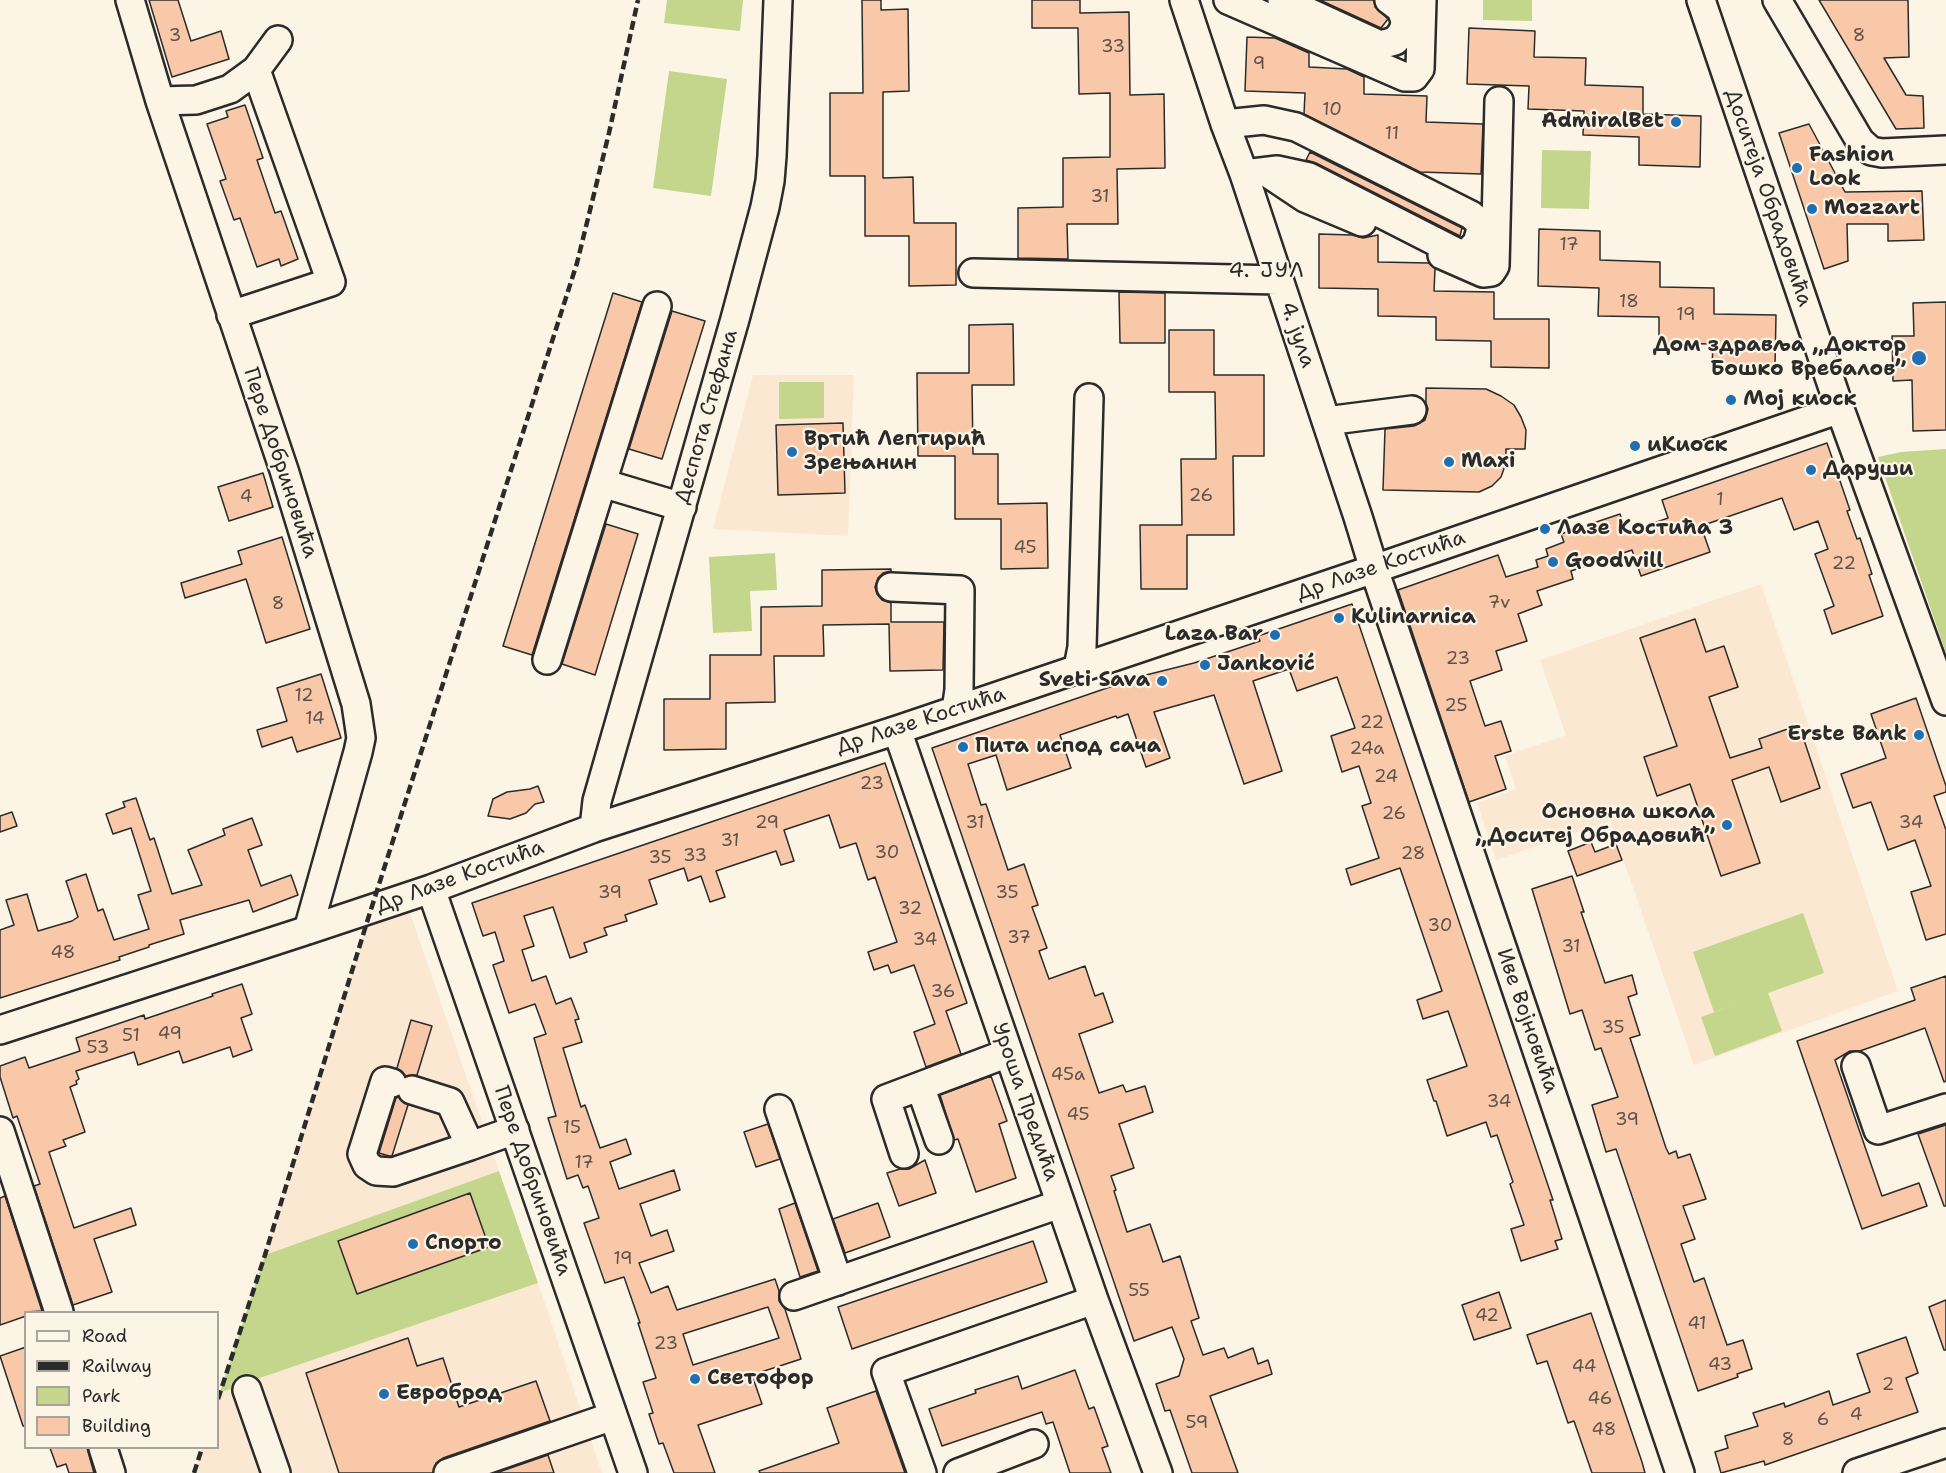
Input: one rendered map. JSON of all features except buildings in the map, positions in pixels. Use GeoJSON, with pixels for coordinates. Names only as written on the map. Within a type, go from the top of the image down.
{"type":"FeatureCollection","features":[{"type":"Feature","properties":{"kind":"street","name":"Пере Добриновића"},"geometry":{"type":"LineString","coordinates":[[130,0],[160,101],[284,470],[353,693],[360,723],[361,738],[358,752],[308,930]]}},
{"type":"Feature","properties":{"kind":"street","name":"Деспота Стефана"},"geometry":{"type":"LineString","coordinates":[[594,828],[597,801],[735,319],[770,181],[778,0]]}},
{"type":"Feature","properties":{"kind":"street","name":"4. јула"},"geometry":{"type":"LineString","coordinates":[[1184,0],[1225,124],[1262,172],[1278,280],[1374,569]]}},
{"type":"Feature","properties":{"kind":"street"},"geometry":{"type":"LineString","coordinates":[[1228,0],[1405,77],[1414,77],[1420,69],[1422,0]]}},
{"type":"Feature","properties":{"kind":"street"},"geometry":{"type":"LineString","coordinates":[[1282,0],[1380,45],[1395,41],[1404,28],[1405,21],[1401,9],[1389,0]]}},
{"type":"Feature","properties":{"kind":"street","name":"Доситеја Обрадовића"},"geometry":{"type":"LineString","coordinates":[[1701,0],[1840,409],[1946,702]]}},
{"type":"Feature","properties":{"kind":"street"},"geometry":{"type":"LineString","coordinates":[[1777,0],[1860,141],[1870,151],[1882,153],[1946,150]]}},
{"type":"Feature","properties":{"kind":"street"},"geometry":{"type":"LineString","coordinates":[[160,101],[196,100],[213,96],[239,84],[256,70],[278,40]]}},
{"type":"Feature","properties":{"kind":"street"},"geometry":{"type":"LineString","coordinates":[[231,315],[331,282],[256,70]]}},
{"type":"Feature","properties":{"kind":"street"},"geometry":{"type":"LineString","coordinates":[[1262,172],[1305,198],[1483,273],[1491,272],[1496,266],[1499,101]]}},
{"type":"Feature","properties":{"kind":"street"},"geometry":{"type":"LineString","coordinates":[[1225,124],[1264,120],[1296,127],[1471,215],[1478,221],[1481,229],[1477,243],[1468,252],[1460,254],[1310,177],[1262,172]]}},
{"type":"Feature","properties":{"kind":"street"},"geometry":{"type":"LineString","coordinates":[[973,273],[1278,280]]}},
{"type":"Feature","properties":{"kind":"street"},"geometry":{"type":"LineString","coordinates":[[547,660],[657,306]]}},
{"type":"Feature","properties":{"kind":"street"},"geometry":{"type":"LineString","coordinates":[[1078,668],[1082,647],[1089,398]]}},
{"type":"Feature","properties":{"kind":"street","name":"Др Лазе Костића"},"geometry":{"type":"LineString","coordinates":[[0,1030],[431,889],[594,828],[897,730],[1840,409]]}},
{"type":"Feature","properties":{"kind":"street"},"geometry":{"type":"LineString","coordinates":[[1326,421],[1412,410]]}},
{"type":"Feature","properties":{"kind":"street"},"geometry":{"type":"LineString","coordinates":[[602,483],[682,507]]}},
{"type":"Feature","properties":{"kind":"street","name":"Иве Војновића"},"geometry":{"type":"LineString","coordinates":[[1374,569],[1680,1473]]}},
{"type":"Feature","properties":{"kind":"street"},"geometry":{"type":"LineString","coordinates":[[891,587],[960,590],[959,690],[956,710]]}},
{"type":"Feature","properties":{"kind":"street","name":"Уроша Предића"},"geometry":{"type":"LineString","coordinates":[[897,730],[1060,1204],[1158,1473]]}},
{"type":"Feature","properties":{"kind":"street","name":"Пере Добриновића"},"geometry":{"type":"LineString","coordinates":[[431,889],[613,1416],[624,1471]]}},
{"type":"Feature","properties":{"kind":"street"},"geometry":{"type":"LineString","coordinates":[[904,1154],[886,1099],[1008,1053]]}},
{"type":"Feature","properties":{"kind":"street"},"geometry":{"type":"LineString","coordinates":[[1856,1066],[1878,1130],[1946,1108]]}},
{"type":"Feature","properties":{"kind":"street"},"geometry":{"type":"LineString","coordinates":[[470,1146],[450,1102],[385,1081],[362,1154],[367,1165],[376,1171],[393,1172],[470,1146],[515,1130]]}},
{"type":"Feature","properties":{"kind":"street"},"geometry":{"type":"LineString","coordinates":[[920,1086],[939,1140]]}},
{"type":"Feature","properties":{"kind":"street"},"geometry":{"type":"LineString","coordinates":[[779,1109],[838,1281]]}},
{"type":"Feature","properties":{"kind":"street"},"geometry":{"type":"LineString","coordinates":[[0,1131],[59,1311]]}},
{"type":"Feature","properties":{"kind":"street"},"geometry":{"type":"LineString","coordinates":[[794,1296],[1060,1204]]}},
{"type":"Feature","properties":{"kind":"street"},"geometry":{"type":"LineString","coordinates":[[922,1473],[886,1372],[1094,1300]]}},
{"type":"Feature","properties":{"kind":"street"},"geometry":{"type":"LineString","coordinates":[[247,1389],[276,1473]]}},
{"type":"Feature","properties":{"kind":"street"},"geometry":{"type":"LineString","coordinates":[[448,1473],[613,1416]]}},
{"type":"Feature","properties":{"kind":"street"},"geometry":{"type":"LineString","coordinates":[[1857,1473],[1946,1443]]}},
{"type":"Feature","properties":{"kind":"street"},"geometry":{"type":"LineString","coordinates":[[958,1473],[1034,1444]]}},
{"type":"Feature","properties":{"kind":"street"},"geometry":{"type":"LineString","coordinates":[[103,1449],[111,1473]]}},
{"type":"Feature","properties":{"kind":"shaded area","name":"Вртић Лептирић Зрењанин"},"geometry":{"type":"Polygon","coordinates":[[[753,375],[854,375],[848,536],[713,529],[753,375]]]}},
{"type":"Feature","properties":{"kind":"shaded area","name":"Основна школа „Доситеј Обрадовић”"},"geometry":{"type":"Polygon","coordinates":[[[1761,584],[1898,991],[1694,1065],[1610,821],[1496,860],[1477,803],[1516,789],[1505,756],[1566,735],[1540,660],[1761,584]]]}},
{"type":"Feature","properties":{"kind":"shaded area"},"geometry":{"type":"Polygon","coordinates":[[[408,907],[499,1171],[265,1255],[367,922],[408,907]]]}},
{"type":"Feature","properties":{"kind":"shaded area"},"geometry":{"type":"Polygon","coordinates":[[[538,1283],[602,1473],[282,1473],[251,1381],[538,1283]]]}},
{"type":"Feature","properties":{"kind":"shaded area"},"geometry":{"type":"Polygon","coordinates":[[[240,1387],[269,1473],[194,1473],[202,1449],[219,1449],[220,1392],[240,1387]]]}},
{"type":"Feature","properties":{"kind":"green space"},"geometry":{"type":"Polygon","coordinates":[[[667,0],[743,0],[740,31],[664,23],[667,0]]]}},
{"type":"Feature","properties":{"kind":"green space"},"geometry":{"type":"Polygon","coordinates":[[[1483,0],[1532,0],[1532,21],[1483,20],[1483,0]]]}},
{"type":"Feature","properties":{"kind":"green space"},"geometry":{"type":"Polygon","coordinates":[[[669,71],[727,79],[711,196],[653,188],[669,71]]]}},
{"type":"Feature","properties":{"kind":"green space"},"geometry":{"type":"Polygon","coordinates":[[[1542,150],[1591,151],[1589,209],[1541,208],[1542,150]]]}},
{"type":"Feature","properties":{"kind":"green space"},"geometry":{"type":"Polygon","coordinates":[[[779,382],[824,382],[824,418],[779,419],[779,382]]]}},
{"type":"Feature","properties":{"kind":"green space"},"geometry":{"type":"Polygon","coordinates":[[[1946,449],[1946,653],[1878,457],[1901,452],[1946,449]]]}},
{"type":"Feature","properties":{"kind":"green space"},"geometry":{"type":"Polygon","coordinates":[[[775,553],[777,590],[750,591],[752,631],[713,633],[709,557],[775,553]]]}},
{"type":"Feature","properties":{"kind":"green space"},"geometry":{"type":"Polygon","coordinates":[[[1803,913],[1824,973],[1768,993],[1782,1031],[1715,1056],[1701,1017],[1735,1005],[1714,1012],[1693,952],[1803,913]]]}},
{"type":"Feature","properties":{"kind":"green space"},"geometry":{"type":"Polygon","coordinates":[[[499,1171],[538,1283],[220,1392],[265,1255],[499,1171]]]}},
{"type":"Feature","properties":{"kind":"railway"},"geometry":{"type":"LineString","coordinates":[[219,1396],[577,263],[609,133],[638,0]]}},
{"type":"Feature","properties":{"kind":"railway"},"geometry":{"type":"LineString","coordinates":[[194,1473],[202,1449]]}},
{"type":"Feature","properties":{"kind":"place","name":"AdmiralBet"},"geometry":{"type":"Point","coordinates":[1676,122]}},
{"type":"Feature","properties":{"kind":"place","name":"Fashion Look"},"geometry":{"type":"Point","coordinates":[1797,168]}},
{"type":"Feature","properties":{"kind":"place","name":"Mozzart"},"geometry":{"type":"Point","coordinates":[1812,209]}},
{"type":"Feature","properties":{"kind":"place","name":"Дом здравља „Доктор Бошко Вребалов”"},"geometry":{"type":"Point","coordinates":[1919,358]}},
{"type":"Feature","properties":{"kind":"place","name":"Мој киоск"},"geometry":{"type":"Point","coordinates":[1731,400]}},
{"type":"Feature","properties":{"kind":"place","name":"иКиоск"},"geometry":{"type":"Point","coordinates":[1635,446]}},
{"type":"Feature","properties":{"kind":"place","name":"Вртић Лептирић Зрењанин"},"geometry":{"type":"Point","coordinates":[792,452]}},
{"type":"Feature","properties":{"kind":"place","name":"Maxi"},"geometry":{"type":"Point","coordinates":[1449,462]}},
{"type":"Feature","properties":{"kind":"place","name":"Даруши"},"geometry":{"type":"Point","coordinates":[1811,470]}},
{"type":"Feature","properties":{"kind":"place","name":"Лазе Костића 3"},"geometry":{"type":"Point","coordinates":[1545,529]}},
{"type":"Feature","properties":{"kind":"place","name":"Goodwill"},"geometry":{"type":"Point","coordinates":[1553,562]}},
{"type":"Feature","properties":{"kind":"place","name":"Kulinarnica"},"geometry":{"type":"Point","coordinates":[1339,618]}},
{"type":"Feature","properties":{"kind":"place","name":"Laza Bar"},"geometry":{"type":"Point","coordinates":[1275,635]}},
{"type":"Feature","properties":{"kind":"place","name":"Janković"},"geometry":{"type":"Point","coordinates":[1205,665]}},
{"type":"Feature","properties":{"kind":"place","name":"Sveti Sava"},"geometry":{"type":"Point","coordinates":[1162,681]}},
{"type":"Feature","properties":{"kind":"place","name":"Erste Bank"},"geometry":{"type":"Point","coordinates":[1919,735]}},
{"type":"Feature","properties":{"kind":"place","name":"Пита испод сача"},"geometry":{"type":"Point","coordinates":[963,747]}},
{"type":"Feature","properties":{"kind":"place","name":"Основна школа „Доситеј Обрадовић”"},"geometry":{"type":"Point","coordinates":[1727,825]}},
{"type":"Feature","properties":{"kind":"place","name":"Спорто"},"geometry":{"type":"Point","coordinates":[413,1244]}},
{"type":"Feature","properties":{"kind":"place","name":"Светофор"},"geometry":{"type":"Point","coordinates":[695,1379]}},
{"type":"Feature","properties":{"kind":"place","name":"Евроброд"},"geometry":{"type":"Point","coordinates":[384,1394]}},
{"type":"Feature","properties":{"kind":"district","name":"4. ЈУЛ"},"geometry":{"type":"Point","coordinates":[1267,271]}}]}
